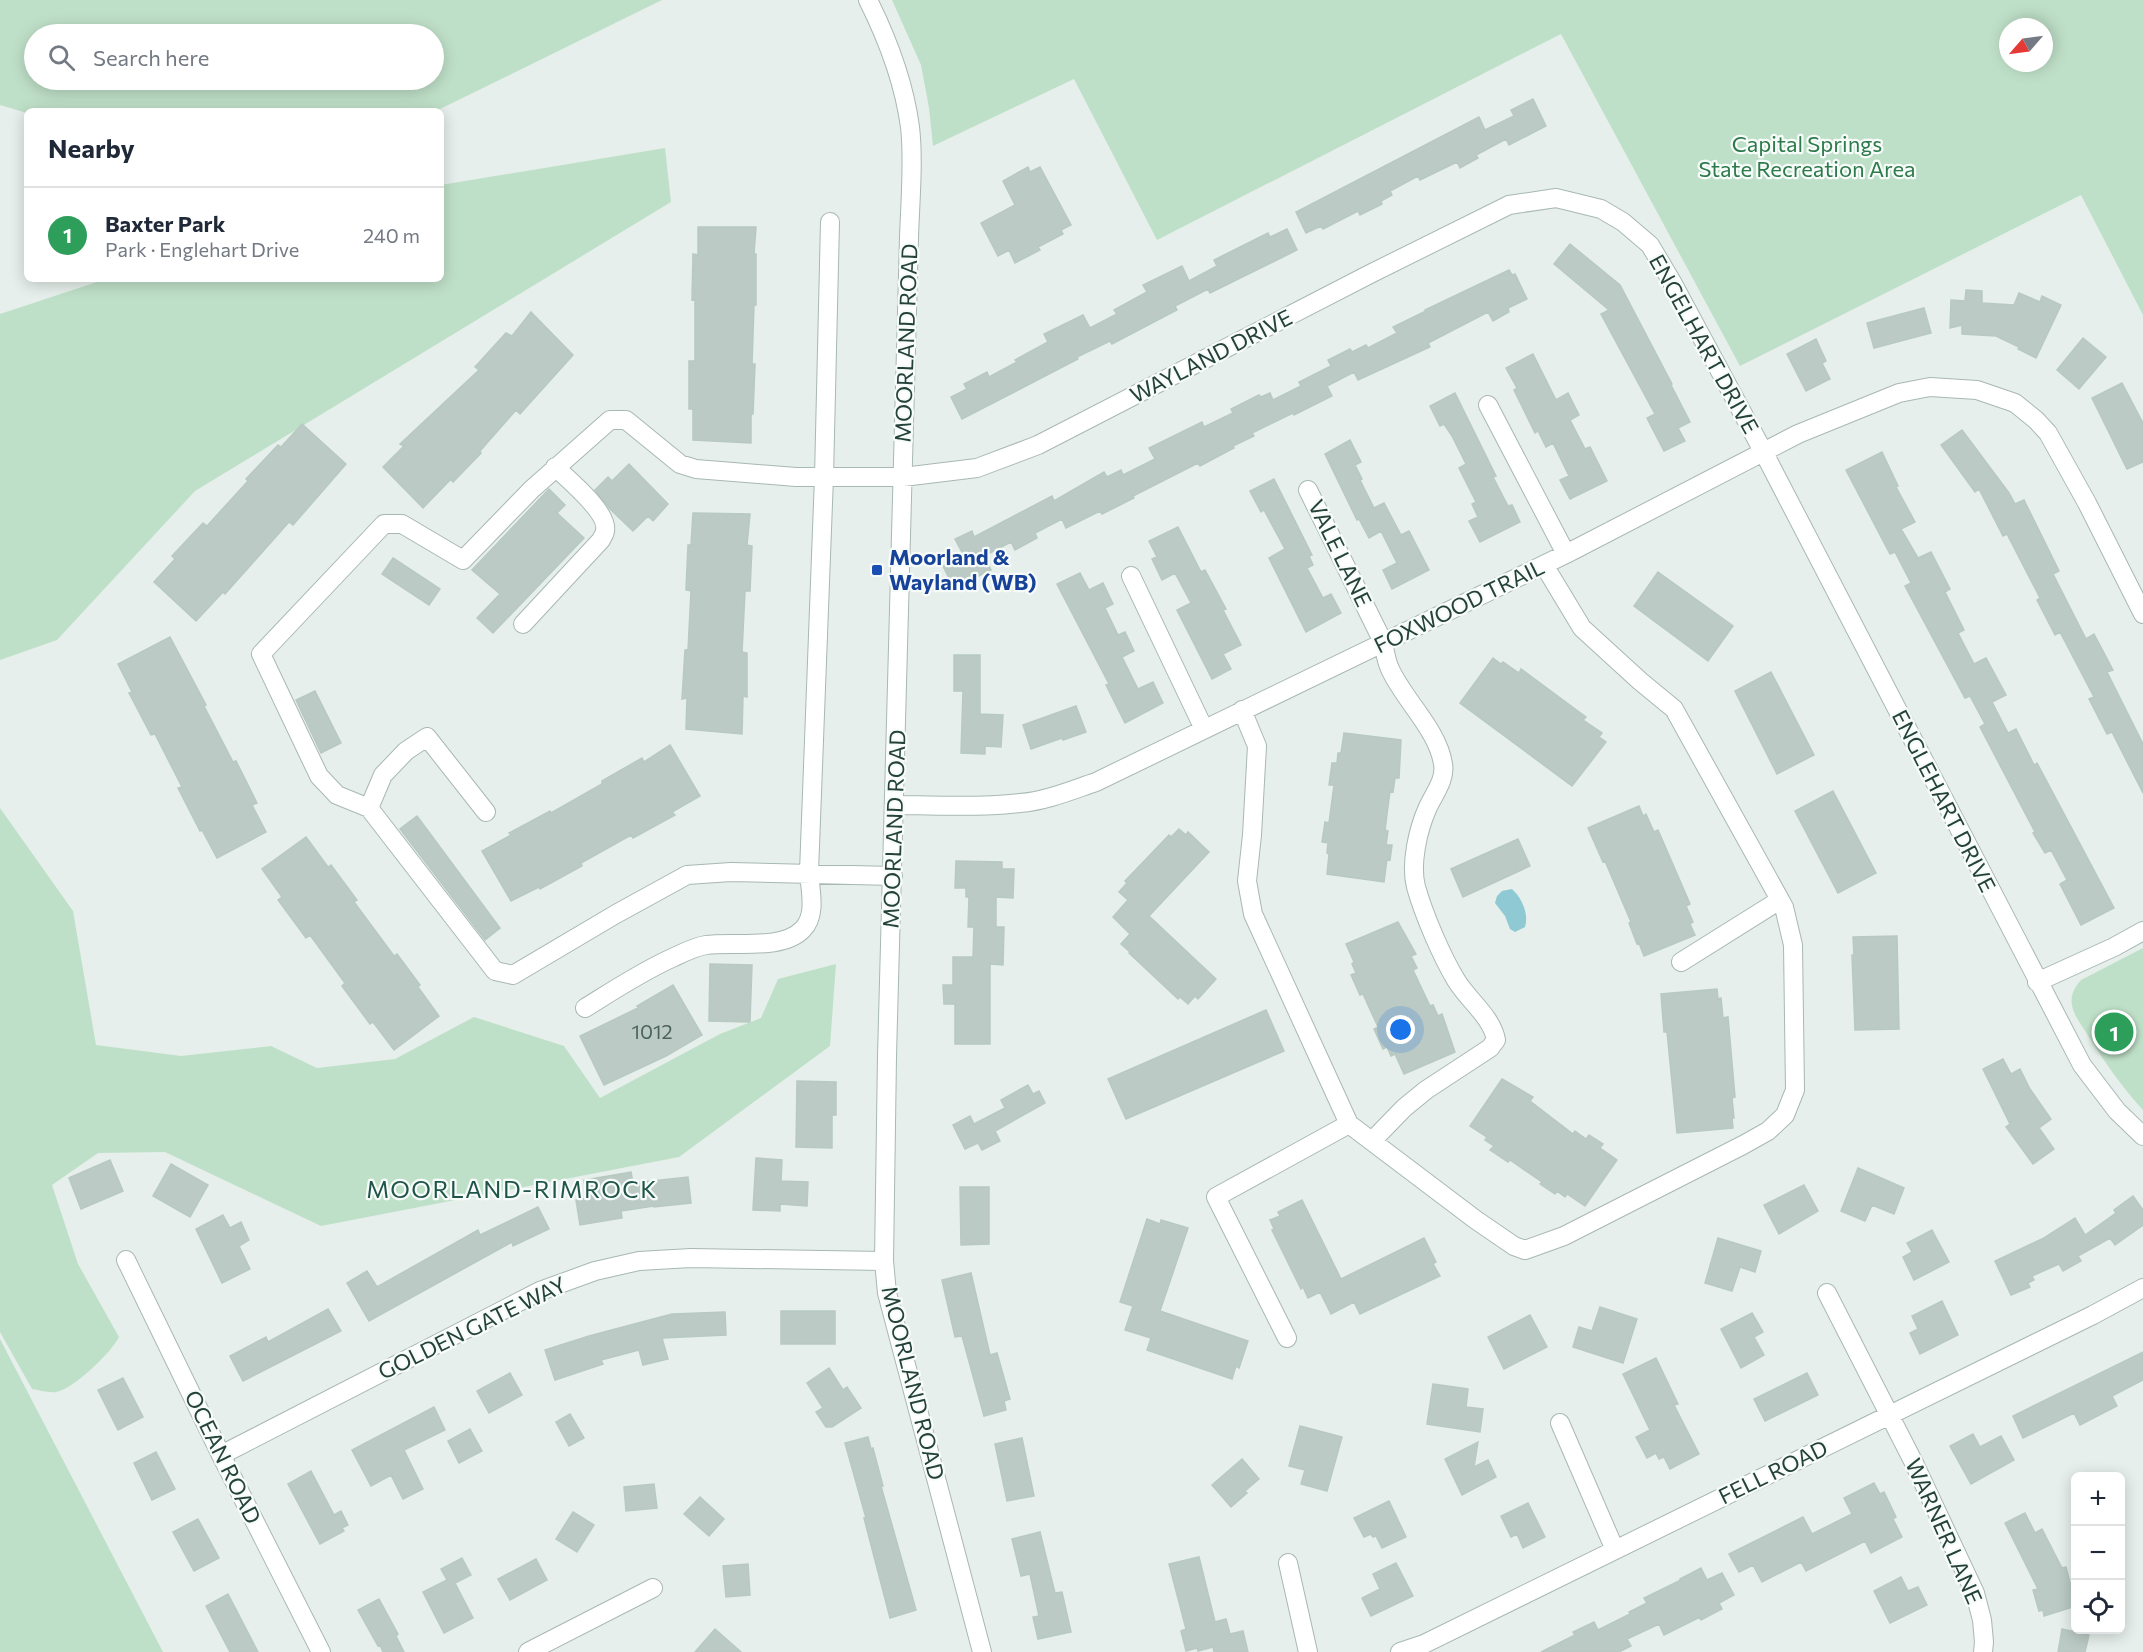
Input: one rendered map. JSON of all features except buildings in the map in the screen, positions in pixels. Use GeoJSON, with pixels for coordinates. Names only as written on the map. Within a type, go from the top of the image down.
{"type":"FeatureCollection","features":[{"type":"Feature","properties":{"kind":"street","name":"MOORLAND ROAD"},"geometry":{"type":"LineString","coordinates":[[868,0],[884,32],[899,76],[910,129],[884,1261],[887,1293],[982,1652]]}},
{"type":"Feature","properties":{"kind":"street","name":"ENGELHART DRIVE"},"geometry":{"type":"LineString","coordinates":[[1509,206],[1556,198],[1601,209],[1623,222],[1650,245],[1764,453]]}},
{"type":"Feature","properties":{"kind":"street","name":"WAYLAND DRIVE"},"geometry":{"type":"LineString","coordinates":[[369,808],[337,795],[319,776],[261,654],[384,524],[402,525],[463,560],[555,466],[610,420],[626,420],[680,464],[696,469],[796,477],[903,477],[977,468],[1038,445],[1372,273],[1509,206]]}},
{"type":"Feature","properties":{"kind":"street"},"geometry":{"type":"LineString","coordinates":[[585,1008],[642,972],[688,950],[705,945],[758,944],[785,940],[802,931],[809,921],[812,908],[809,872],[824,477],[830,222]]}},
{"type":"Feature","properties":{"kind":"street","name":"FOXWOOD TRAIL"},"geometry":{"type":"LineString","coordinates":[[895,805],[1020,804],[1096,782],[1544,565],[1797,434],[1899,393],[1930,387],[1977,390],[2015,403],[2036,420],[2048,433],[2087,503],[2143,614]]}},
{"type":"Feature","properties":{"kind":"street"},"geometry":{"type":"LineString","coordinates":[[1488,405],[1566,554]]}},
{"type":"Feature","properties":{"kind":"street","name":"ENGLEHART DRIVE"},"geometry":{"type":"LineString","coordinates":[[1764,453],[2082,1065],[2117,1111],[2143,1136]]}},
{"type":"Feature","properties":{"kind":"street"},"geometry":{"type":"LineString","coordinates":[[523,624],[601,540],[605,531],[604,521],[598,511],[555,466]]}},
{"type":"Feature","properties":{"kind":"street","name":"VALE LANE"},"geometry":{"type":"LineString","coordinates":[[1308,490],[1383,642],[1389,668],[1437,744],[1444,765],[1443,777],[1427,811],[1417,846],[1413,866],[1416,886],[1434,934],[1455,978],[1494,1030],[1496,1040],[1490,1048],[1426,1090],[1404,1108],[1372,1141]]}},
{"type":"Feature","properties":{"kind":"street"},"geometry":{"type":"LineString","coordinates":[[1242,710],[1257,746],[1247,881],[1253,914],[1349,1124],[1514,1246],[1526,1250],[1564,1236],[1743,1146],[1768,1131],[1785,1115],[1795,1090],[1793,945],[1784,907],[1674,709],[1582,628],[1544,565]]}},
{"type":"Feature","properties":{"kind":"street"},"geometry":{"type":"LineString","coordinates":[[1131,576],[1204,729]]}},
{"type":"Feature","properties":{"kind":"street"},"geometry":{"type":"LineString","coordinates":[[486,812],[427,737],[406,751],[383,775],[369,808],[495,971],[513,975],[687,875],[731,872],[809,872],[893,876]]}},
{"type":"Feature","properties":{"kind":"street"},"geometry":{"type":"LineString","coordinates":[[1681,963],[1780,900]]}},
{"type":"Feature","properties":{"kind":"street"},"geometry":{"type":"LineString","coordinates":[[2037,982],[2114,947],[2143,931]]}},
{"type":"Feature","properties":{"kind":"street"},"geometry":{"type":"LineString","coordinates":[[1287,1338],[1216,1197],[1349,1124]]}},
{"type":"Feature","properties":{"kind":"street","name":"GOLDEN GATE WAY"},"geometry":{"type":"LineString","coordinates":[[221,1455],[540,1291],[595,1271],[639,1261],[691,1258],[884,1261]]}},
{"type":"Feature","properties":{"kind":"street","name":"OCEAN ROAD"},"geometry":{"type":"LineString","coordinates":[[126,1260],[321,1652]]}},
{"type":"Feature","properties":{"kind":"street","name":"FELL ROAD"},"geometry":{"type":"LineString","coordinates":[[1400,1652],[1424,1644],[2093,1315],[2143,1288]]}},
{"type":"Feature","properties":{"kind":"street","name":"WARNER LANE"},"geometry":{"type":"LineString","coordinates":[[1827,1293],[1890,1414],[1975,1593],[1982,1620],[1983,1652]]}},
{"type":"Feature","properties":{"kind":"street"},"geometry":{"type":"LineString","coordinates":[[1560,1424],[1615,1550]]}},
{"type":"Feature","properties":{"kind":"street"},"geometry":{"type":"LineString","coordinates":[[1288,1563],[1308,1652]]}},
{"type":"Feature","properties":{"kind":"street"},"geometry":{"type":"LineString","coordinates":[[528,1652],[653,1588]]}},
{"type":"Feature","properties":{"kind":"green space"},"geometry":{"type":"Polygon","coordinates":[[[0,0],[662,0],[442,108],[24,108],[24,112],[0,105],[0,0]]]}},
{"type":"Feature","properties":{"kind":"green space","name":"Capital Springs State Recreation Area"},"geometry":{"type":"Polygon","coordinates":[[[892,0],[2143,0],[2143,315],[2081,195],[1740,366],[1561,34],[1157,240],[1074,79],[933,146],[921,65],[892,0]]]}},
{"type":"Feature","properties":{"kind":"green space"},"geometry":{"type":"Polygon","coordinates":[[[665,148],[671,202],[195,491],[57,640],[0,660],[0,314],[97,282],[444,282],[444,185],[665,148]]]}},
{"type":"Feature","properties":{"kind":"green space"},"geometry":{"type":"Polygon","coordinates":[[[0,808],[73,911],[96,1045],[181,1056],[271,1046],[317,1068],[395,1059],[474,1017],[564,1046],[600,1098],[720,1034],[761,1018],[778,979],[836,964],[830,1046],[679,1157],[321,1226],[165,1152],[98,1153],[52,1185],[78,1264],[119,1337],[100,1360],[72,1385],[56,1392],[32,1389],[0,1332],[0,808]]]}},
{"type":"Feature","properties":{"kind":"green space"},"geometry":{"type":"Polygon","coordinates":[[[2143,948],[2143,1110],[2100,1054],[2076,1016],[2072,998],[2081,980],[2143,948]]]}},
{"type":"Feature","properties":{"kind":"green space"},"geometry":{"type":"Polygon","coordinates":[[[0,1339],[163,1652],[0,1652],[0,1339]]]}},
{"type":"Feature","properties":{"kind":"water"},"geometry":{"type":"Polygon","coordinates":[[[1512,889],[1522,902],[1526,917],[1525,927],[1515,932],[1510,929],[1505,916],[1495,903],[1502,891],[1512,889]]]}},
{"type":"Feature","properties":{"kind":"place","name":"Moorland & Wayland (WB)"},"geometry":{"type":"Point","coordinates":[877,570]}},
{"type":"Feature","properties":{"kind":"place","name":"Baxter Park"},"geometry":{"type":"Point","coordinates":[2114,1032]}},
{"type":"Feature","properties":{"kind":"district","name":"MOORLAND-RIMROCK"},"geometry":{"type":"Point","coordinates":[512,1190]}}]}
